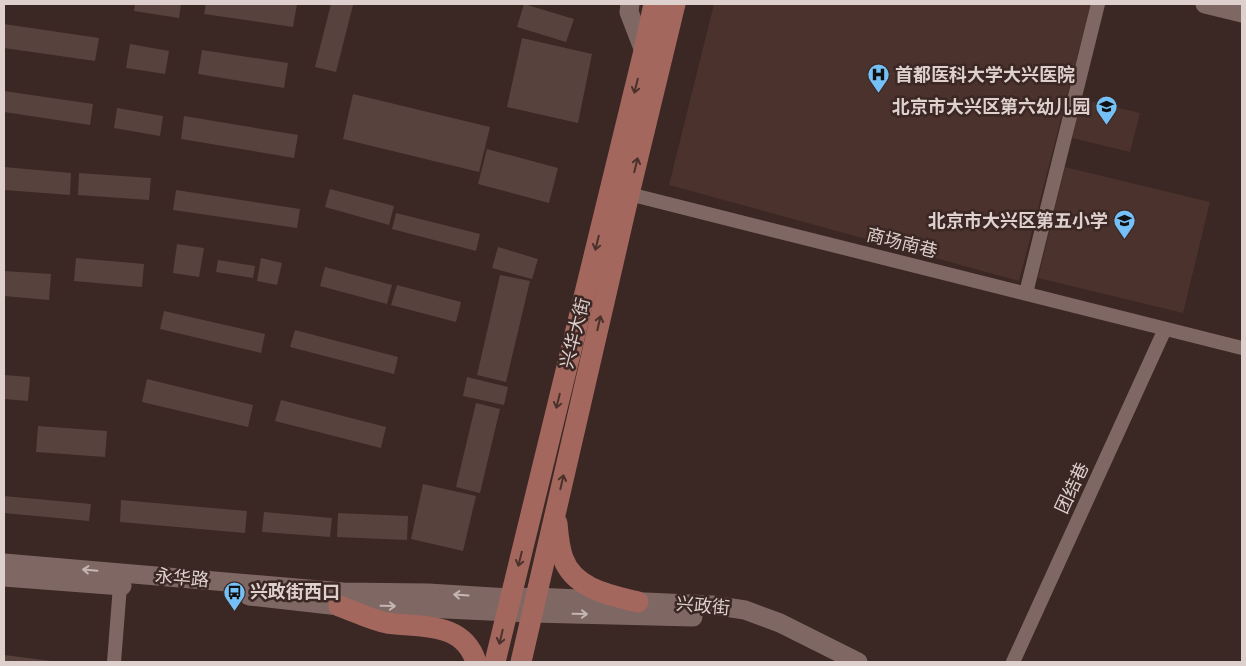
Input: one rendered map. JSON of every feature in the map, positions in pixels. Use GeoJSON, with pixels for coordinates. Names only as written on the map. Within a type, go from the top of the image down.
{"type":"FeatureCollection","features":[{"type":"Feature","properties":{"kind":"main road"},"geometry":{"type":"LineString","coordinates":[[630,4],[628,12],[644,51]]}},
{"type":"Feature","properties":{"kind":"main road","name":"兴华大街"},"geometry":{"type":"LineString","coordinates":[[495,662],[644,51],[670,4]]}},
{"type":"Feature","properties":{"kind":"main road","name":"兴华大街"},"geometry":{"type":"LineString","coordinates":[[521,662],[629,194],[670,4]]}},
{"type":"Feature","properties":{"kind":"main road"},"geometry":{"type":"LineString","coordinates":[[1205,4],[1242,13]]}},
{"type":"Feature","properties":{"kind":"main road"},"geometry":{"type":"LineString","coordinates":[[555,513],[559,543],[564,560],[572,572],[586,586],[607,595],[638,602]]}},
{"type":"Feature","properties":{"kind":"main road","name":"永华路"},"geometry":{"type":"LineString","coordinates":[[4,563],[343,592],[428,593],[508,606]]}},
{"type":"Feature","properties":{"kind":"main road","name":"永华路"},"geometry":{"type":"LineString","coordinates":[[4,577],[227,594],[339,606],[508,606]]}},
{"type":"Feature","properties":{"kind":"main road","name":"兴政街"},"geometry":{"type":"LineString","coordinates":[[534,605],[638,602],[712,605],[745,610],[780,623],[858,662]]}},
{"type":"Feature","properties":{"kind":"main road"},"geometry":{"type":"LineString","coordinates":[[508,606],[534,605]]}},
{"type":"Feature","properties":{"kind":"main road","name":"兴政街"},"geometry":{"type":"LineString","coordinates":[[534,605],[744,620],[776,629],[843,662]]}},
{"type":"Feature","properties":{"kind":"main road"},"geometry":{"type":"LineString","coordinates":[[339,606],[385,622],[444,629],[458,636],[468,645],[476,662]]}},
{"type":"Feature","properties":{"kind":"street"},"geometry":{"type":"LineString","coordinates":[[1026,293],[1098,4]]}},
{"type":"Feature","properties":{"kind":"street","name":"商场南巷"},"geometry":{"type":"LineString","coordinates":[[629,194],[1242,348]]}},
{"type":"Feature","properties":{"kind":"street","name":"团结巷"},"geometry":{"type":"LineString","coordinates":[[1013,662],[1165,329]]}},
{"type":"Feature","properties":{"kind":"street"},"geometry":{"type":"LineString","coordinates":[[114,662],[120,586]]}},
{"type":"Feature","properties":{"kind":"shaded area","name":"首都医科大学大兴医院"},"geometry":{"type":"Polygon","coordinates":[[[714,4],[1091,4],[1019,281],[669,185],[714,4]]]}},
{"type":"Feature","properties":{"kind":"shaded area","name":"北京市大兴区第六幼儿园"},"geometry":{"type":"Polygon","coordinates":[[[1081,99],[1140,113],[1130,152],[1072,138],[1081,99]]]}},
{"type":"Feature","properties":{"kind":"shaded area","name":"北京市大兴区第五小学"},"geometry":{"type":"Polygon","coordinates":[[[1065,167],[1210,202],[1183,313],[1038,278],[1065,167]]]}},
{"type":"Feature","properties":{"kind":"building"},"geometry":{"type":"Polygon","coordinates":[[[135,4],[181,4],[179,18],[134,11],[135,4]]]}},
{"type":"Feature","properties":{"kind":"building"},"geometry":{"type":"Polygon","coordinates":[[[206,4],[297,4],[293,27],[204,14],[206,4]]]}},
{"type":"Feature","properties":{"kind":"building"},"geometry":{"type":"Polygon","coordinates":[[[331,4],[353,5],[336,72],[315,67],[331,4]]]}},
{"type":"Feature","properties":{"kind":"building"},"geometry":{"type":"Polygon","coordinates":[[[524,4],[574,19],[566,42],[517,27],[524,4]]]}},
{"type":"Feature","properties":{"kind":"building"},"geometry":{"type":"Polygon","coordinates":[[[4,24],[99,38],[95,61],[4,48],[4,24]]]}},
{"type":"Feature","properties":{"kind":"building"},"geometry":{"type":"Polygon","coordinates":[[[522,38],[592,54],[578,123],[507,107],[522,38]]]}},
{"type":"Feature","properties":{"kind":"building"},"geometry":{"type":"Polygon","coordinates":[[[130,44],[169,51],[165,74],[126,68],[130,44]]]}},
{"type":"Feature","properties":{"kind":"building"},"geometry":{"type":"Polygon","coordinates":[[[202,50],[288,63],[284,88],[198,74],[202,50]]]}},
{"type":"Feature","properties":{"kind":"building"},"geometry":{"type":"Polygon","coordinates":[[[4,91],[93,104],[90,125],[4,112],[4,91]]]}},
{"type":"Feature","properties":{"kind":"building"},"geometry":{"type":"Polygon","coordinates":[[[353,94],[490,127],[479,172],[343,139],[353,94]]]}},
{"type":"Feature","properties":{"kind":"building"},"geometry":{"type":"Polygon","coordinates":[[[117,108],[163,116],[160,136],[114,128],[117,108]]]}},
{"type":"Feature","properties":{"kind":"building"},"geometry":{"type":"Polygon","coordinates":[[[184,116],[298,135],[294,158],[181,139],[184,116]]]}},
{"type":"Feature","properties":{"kind":"building"},"geometry":{"type":"Polygon","coordinates":[[[487,149],[558,168],[549,203],[478,184],[487,149]]]}},
{"type":"Feature","properties":{"kind":"building"},"geometry":{"type":"Polygon","coordinates":[[[4,167],[71,173],[70,195],[4,190],[4,167]]]}},
{"type":"Feature","properties":{"kind":"building"},"geometry":{"type":"Polygon","coordinates":[[[79,173],[151,178],[149,200],[78,195],[79,173]]]}},
{"type":"Feature","properties":{"kind":"building"},"geometry":{"type":"Polygon","coordinates":[[[330,189],[394,206],[389,225],[325,207],[330,189]]]}},
{"type":"Feature","properties":{"kind":"building"},"geometry":{"type":"Polygon","coordinates":[[[176,190],[300,209],[297,228],[173,210],[176,190]]]}},
{"type":"Feature","properties":{"kind":"building"},"geometry":{"type":"Polygon","coordinates":[[[396,213],[480,234],[476,251],[392,229],[396,213]]]}},
{"type":"Feature","properties":{"kind":"building"},"geometry":{"type":"Polygon","coordinates":[[[177,244],[204,248],[199,277],[173,273],[177,244]]]}},
{"type":"Feature","properties":{"kind":"building"},"geometry":{"type":"Polygon","coordinates":[[[498,247],[538,259],[532,279],[492,268],[498,247]]]}},
{"type":"Feature","properties":{"kind":"building"},"geometry":{"type":"Polygon","coordinates":[[[76,258],[144,264],[142,287],[74,281],[76,258]]]}},
{"type":"Feature","properties":{"kind":"building"},"geometry":{"type":"Polygon","coordinates":[[[261,258],[282,263],[277,285],[257,281],[261,258]]]}},
{"type":"Feature","properties":{"kind":"building"},"geometry":{"type":"Polygon","coordinates":[[[218,260],[255,266],[253,278],[216,272],[218,260]]]}},
{"type":"Feature","properties":{"kind":"building"},"geometry":{"type":"Polygon","coordinates":[[[325,267],[392,285],[387,304],[320,286],[325,267]]]}},
{"type":"Feature","properties":{"kind":"building"},"geometry":{"type":"Polygon","coordinates":[[[4,271],[51,274],[49,300],[4,296],[4,271]]]}},
{"type":"Feature","properties":{"kind":"building"},"geometry":{"type":"Polygon","coordinates":[[[500,275],[530,281],[506,382],[477,375],[500,275]]]}},
{"type":"Feature","properties":{"kind":"building"},"geometry":{"type":"Polygon","coordinates":[[[397,285],[461,302],[456,322],[391,305],[397,285]]]}},
{"type":"Feature","properties":{"kind":"building"},"geometry":{"type":"Polygon","coordinates":[[[164,311],[265,334],[261,353],[160,329],[164,311]]]}},
{"type":"Feature","properties":{"kind":"building"},"geometry":{"type":"Polygon","coordinates":[[[295,330],[398,357],[394,374],[290,347],[295,330]]]}},
{"type":"Feature","properties":{"kind":"building"},"geometry":{"type":"Polygon","coordinates":[[[4,375],[30,377],[28,401],[4,399],[4,375]]]}},
{"type":"Feature","properties":{"kind":"building"},"geometry":{"type":"Polygon","coordinates":[[[467,377],[508,387],[504,405],[463,396],[467,377]]]}},
{"type":"Feature","properties":{"kind":"building"},"geometry":{"type":"Polygon","coordinates":[[[147,379],[253,405],[248,427],[142,402],[147,379]]]}},
{"type":"Feature","properties":{"kind":"building"},"geometry":{"type":"Polygon","coordinates":[[[281,400],[386,427],[381,448],[275,421],[281,400]]]}},
{"type":"Feature","properties":{"kind":"building"},"geometry":{"type":"Polygon","coordinates":[[[476,403],[500,409],[480,493],[456,487],[476,403]]]}},
{"type":"Feature","properties":{"kind":"building"},"geometry":{"type":"Polygon","coordinates":[[[38,426],[107,431],[105,457],[36,452],[38,426]]]}},
{"type":"Feature","properties":{"kind":"building"},"geometry":{"type":"Polygon","coordinates":[[[423,484],[476,496],[463,551],[411,539],[423,484]]]}},
{"type":"Feature","properties":{"kind":"building"},"geometry":{"type":"Polygon","coordinates":[[[4,496],[91,504],[89,521],[4,513],[4,496]]]}},
{"type":"Feature","properties":{"kind":"building"},"geometry":{"type":"Polygon","coordinates":[[[121,500],[247,511],[245,533],[120,522],[121,500]]]}},
{"type":"Feature","properties":{"kind":"building"},"geometry":{"type":"Polygon","coordinates":[[[264,512],[332,518],[330,537],[262,532],[264,512]]]}},
{"type":"Feature","properties":{"kind":"building"},"geometry":{"type":"Polygon","coordinates":[[[338,513],[408,516],[407,540],[337,537],[338,513]]]}},
{"type":"Feature","properties":{"kind":"building"},"geometry":{"type":"Polygon","coordinates":[[[4,655],[51,661],[51,662],[4,662],[4,655]]]}},
{"type":"Feature","properties":{"kind":"place","name":"首都医科大学大兴医院"},"geometry":{"type":"Point","coordinates":[879,94]}},
{"type":"Feature","properties":{"kind":"place","name":"北京市大兴区第六幼儿园"},"geometry":{"type":"Point","coordinates":[1106,126]}},
{"type":"Feature","properties":{"kind":"place","name":"北京市大兴区第五小学"},"geometry":{"type":"Point","coordinates":[1124,240]}},
{"type":"Feature","properties":{"kind":"place","name":"兴政街西口"},"geometry":{"type":"Point","coordinates":[234,611]}}]}
